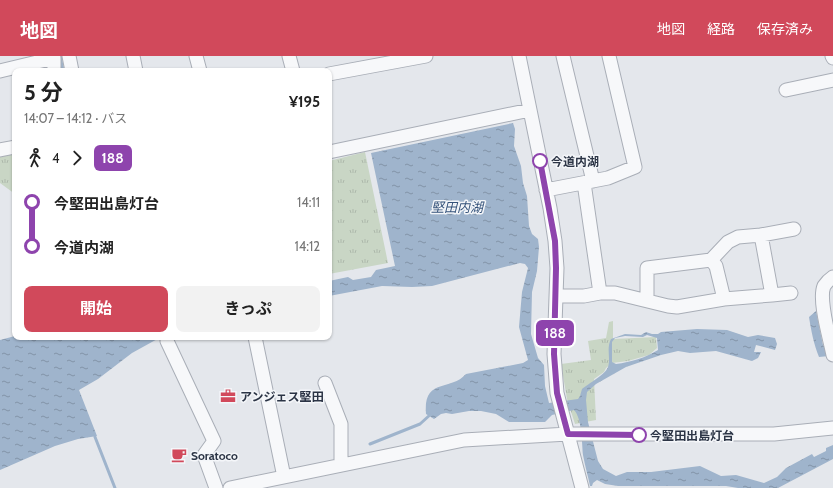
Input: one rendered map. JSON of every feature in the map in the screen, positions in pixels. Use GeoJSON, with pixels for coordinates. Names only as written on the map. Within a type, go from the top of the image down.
{"type":"FeatureCollection","features":[{"type":"Feature","properties":{"kind":"street"},"geometry":{"type":"LineString","coordinates":[[69,56],[71,68]]}},
{"type":"Feature","properties":{"kind":"street"},"geometry":{"type":"LineString","coordinates":[[133,56],[135,68]]}},
{"type":"Feature","properties":{"kind":"street"},"geometry":{"type":"LineString","coordinates":[[196,56],[199,68]]}},
{"type":"Feature","properties":{"kind":"street"},"geometry":{"type":"LineString","coordinates":[[289,56],[292,68]]}},
{"type":"Feature","properties":{"kind":"street"},"geometry":{"type":"LineString","coordinates":[[332,73],[426,56]]}},
{"type":"Feature","properties":{"kind":"street"},"geometry":{"type":"LineString","coordinates":[[519,56],[555,241],[556,296],[554,354],[557,393],[563,414],[574,434],[582,488]]}},
{"type":"Feature","properties":{"kind":"street"},"geometry":{"type":"LineString","coordinates":[[563,56],[589,182],[600,293]]}},
{"type":"Feature","properties":{"kind":"street"},"geometry":{"type":"LineString","coordinates":[[546,190],[608,178],[635,167],[609,56]]}},
{"type":"Feature","properties":{"kind":"street"},"geometry":{"type":"LineString","coordinates":[[19,68],[57,62]]}},
{"type":"Feature","properties":{"kind":"street"},"geometry":{"type":"LineString","coordinates":[[0,71],[12,69]]}},
{"type":"Feature","properties":{"kind":"street"},"geometry":{"type":"LineString","coordinates":[[786,90],[833,80]]}},
{"type":"Feature","properties":{"kind":"street"},"geometry":{"type":"LineString","coordinates":[[332,151],[530,110]]}},
{"type":"Feature","properties":{"kind":"street"},"geometry":{"type":"LineString","coordinates":[[0,150],[12,148]]}},
{"type":"Feature","properties":{"kind":"street"},"geometry":{"type":"LineString","coordinates":[[647,300],[647,268],[711,260],[728,242],[738,237],[761,235],[794,229]]}},
{"type":"Feature","properties":{"kind":"street"},"geometry":{"type":"LineString","coordinates":[[761,235],[772,295]]}},
{"type":"Feature","properties":{"kind":"street"},"geometry":{"type":"LineString","coordinates":[[711,260],[716,266],[724,299]]}},
{"type":"Feature","properties":{"kind":"street"},"geometry":{"type":"LineString","coordinates":[[833,277],[824,286],[822,304],[833,355]]}},
{"type":"Feature","properties":{"kind":"street"},"geometry":{"type":"LineString","coordinates":[[556,296],[584,296],[600,293],[615,293],[677,307],[724,299],[791,293]]}},
{"type":"Feature","properties":{"kind":"street"},"geometry":{"type":"LineString","coordinates":[[256,340],[284,477]]}},
{"type":"Feature","properties":{"kind":"street"},"geometry":{"type":"LineString","coordinates":[[167,341],[214,440],[204,455],[216,488]]}},
{"type":"Feature","properties":{"kind":"street"},"geometry":{"type":"LineString","coordinates":[[325,383],[341,424],[341,465]]}},
{"type":"Feature","properties":{"kind":"street"},"geometry":{"type":"LineString","coordinates":[[230,488],[464,440],[574,434],[774,434],[833,428]]}},
{"type":"Feature","properties":{"kind":"green space"},"geometry":{"type":"Polygon","coordinates":[[[365,152],[388,263],[332,273],[332,160],[365,152]]]}},
{"type":"Feature","properties":{"kind":"green space"},"geometry":{"type":"Polygon","coordinates":[[[12,153],[12,192],[0,183],[0,155],[12,153]]]}},
{"type":"Feature","properties":{"kind":"green space"},"geometry":{"type":"Polygon","coordinates":[[[613,321],[613,339],[656,337],[657,348],[649,355],[628,361],[612,363],[604,372],[594,379],[596,420],[575,424],[567,399],[561,364],[591,360],[588,341],[606,338],[609,322],[613,321]]]}},
{"type":"Feature","properties":{"kind":"water","name":"堅田内湖"},"geometry":{"type":"Polygon","coordinates":[[[513,123],[515,129],[514,146],[521,166],[523,183],[527,196],[529,226],[532,234],[538,239],[539,247],[537,271],[532,292],[531,334],[538,358],[544,365],[545,386],[549,403],[578,399],[582,389],[607,370],[609,364],[609,346],[611,339],[625,334],[641,335],[646,332],[658,334],[661,332],[697,329],[727,330],[748,337],[758,335],[775,338],[777,344],[775,350],[756,345],[754,352],[761,352],[758,358],[752,361],[716,351],[690,353],[678,351],[626,367],[596,384],[587,392],[586,400],[588,422],[598,461],[603,469],[616,476],[627,472],[651,472],[700,466],[721,476],[736,475],[764,483],[777,477],[786,468],[812,454],[814,457],[826,451],[826,448],[833,445],[833,459],[778,488],[738,488],[726,486],[618,486],[605,484],[597,480],[592,486],[590,486],[583,455],[579,419],[574,410],[552,415],[545,422],[509,422],[496,414],[481,411],[469,411],[452,414],[446,413],[441,414],[434,419],[426,414],[426,402],[433,390],[453,383],[466,374],[523,363],[528,360],[519,327],[522,292],[528,268],[525,264],[520,263],[432,286],[382,286],[332,295],[332,280],[348,277],[353,280],[371,277],[376,270],[395,266],[371,153],[513,123]],[[647,335],[643,337],[625,336],[615,338],[612,342],[612,362],[616,364],[627,362],[658,350],[657,338],[647,335]]]}},
{"type":"Feature","properties":{"kind":"water"},"geometry":{"type":"Polygon","coordinates":[[[816,311],[823,345],[829,356],[819,357],[816,348],[809,317],[816,311]]]}},
{"type":"Feature","properties":{"kind":"water"},"geometry":{"type":"Polygon","coordinates":[[[12,337],[12,340],[156,340],[132,353],[98,379],[79,390],[97,436],[78,439],[55,446],[0,470],[0,340],[12,337]]]}},
{"type":"Feature","properties":{"kind":"waterway"},"geometry":{"type":"LineString","coordinates":[[60,56],[62,68]]}},
{"type":"Feature","properties":{"kind":"waterway"},"geometry":{"type":"LineString","coordinates":[[370,444],[420,424],[431,414]]}},
{"type":"Feature","properties":{"kind":"waterway"},"geometry":{"type":"LineString","coordinates":[[95,437],[115,488]]}},
{"type":"Feature","properties":{"kind":"bus line","name":"188"},"geometry":{"type":"LineString","coordinates":[[540,161],[555,241],[556,296],[554,354],[557,393],[568,434],[639,435]]}},
{"type":"Feature","properties":{"kind":"place","name":"今道内湖"},"geometry":{"type":"Point","coordinates":[540,161]}},
{"type":"Feature","properties":{"kind":"place","name":"アンジェス堅田"},"geometry":{"type":"Point","coordinates":[228,396]}},
{"type":"Feature","properties":{"kind":"place","name":"今堅田出島灯台"},"geometry":{"type":"Point","coordinates":[639,435]}},
{"type":"Feature","properties":{"kind":"place","name":"Soratoco"},"geometry":{"type":"Point","coordinates":[179,455]}}]}
